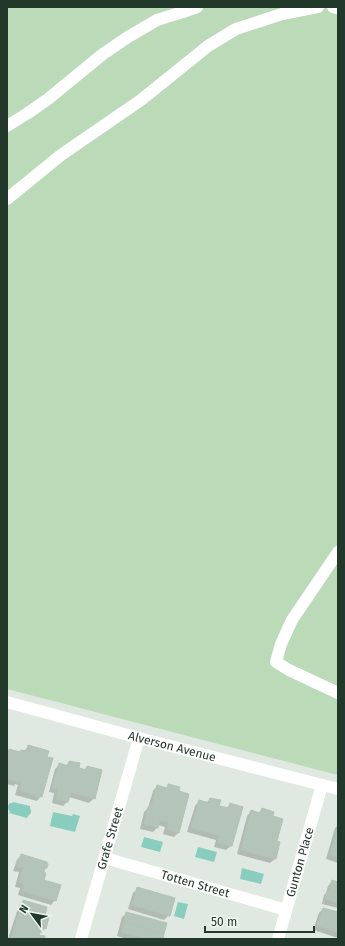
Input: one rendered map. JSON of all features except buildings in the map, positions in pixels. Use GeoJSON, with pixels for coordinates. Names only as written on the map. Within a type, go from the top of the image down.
{"type":"FeatureCollection","features":[{"type":"Feature","properties":{"kind":"street"},"geometry":{"type":"LineString","coordinates":[[7,126],[48,99],[103,54],[128,37],[157,20],[197,7]]}},
{"type":"Feature","properties":{"kind":"street"},"geometry":{"type":"LineString","coordinates":[[7,200],[61,155],[141,100],[208,46],[236,29],[282,14],[318,7]]}},
{"type":"Feature","properties":{"kind":"street"},"geometry":{"type":"LineString","coordinates":[[333,7],[338,8]]}},
{"type":"Feature","properties":{"kind":"street"},"geometry":{"type":"LineString","coordinates":[[338,552],[292,620],[281,644],[276,662],[289,670],[338,693]]}},
{"type":"Feature","properties":{"kind":"street","name":"Alverson Avenue"},"geometry":{"type":"LineString","coordinates":[[7,702],[139,738],[338,789]]}},
{"type":"Feature","properties":{"kind":"street","name":"Grafe Street"},"geometry":{"type":"LineString","coordinates":[[81,939],[139,738]]}},
{"type":"Feature","properties":{"kind":"street","name":"Gunton Place"},"geometry":{"type":"LineString","coordinates":[[278,939],[322,785]]}},
{"type":"Feature","properties":{"kind":"street","name":"Totten Street"},"geometry":{"type":"LineString","coordinates":[[105,858],[286,910]]}},
{"type":"Feature","properties":{"kind":"green space"},"geometry":{"type":"Polygon","coordinates":[[[7,7],[338,7],[338,775],[7,689],[7,7]]]}},
{"type":"Feature","properties":{"kind":"water"},"geometry":{"type":"Polygon","coordinates":[[[13,802],[30,806],[31,813],[27,818],[9,813],[8,805],[13,802]]]}},
{"type":"Feature","properties":{"kind":"water"},"geometry":{"type":"Polygon","coordinates":[[[53,812],[80,816],[75,832],[50,826],[53,812]]]}},
{"type":"Feature","properties":{"kind":"water"},"geometry":{"type":"Polygon","coordinates":[[[144,837],[163,842],[160,852],[141,847],[144,837]]]}},
{"type":"Feature","properties":{"kind":"water"},"geometry":{"type":"Polygon","coordinates":[[[198,847],[217,852],[214,862],[195,857],[198,847]]]}},
{"type":"Feature","properties":{"kind":"water"},"geometry":{"type":"Polygon","coordinates":[[[242,868],[264,874],[261,884],[240,879],[242,868]]]}},
{"type":"Feature","properties":{"kind":"water"},"geometry":{"type":"Polygon","coordinates":[[[178,902],[188,904],[184,919],[174,916],[178,902]]]}}]}
